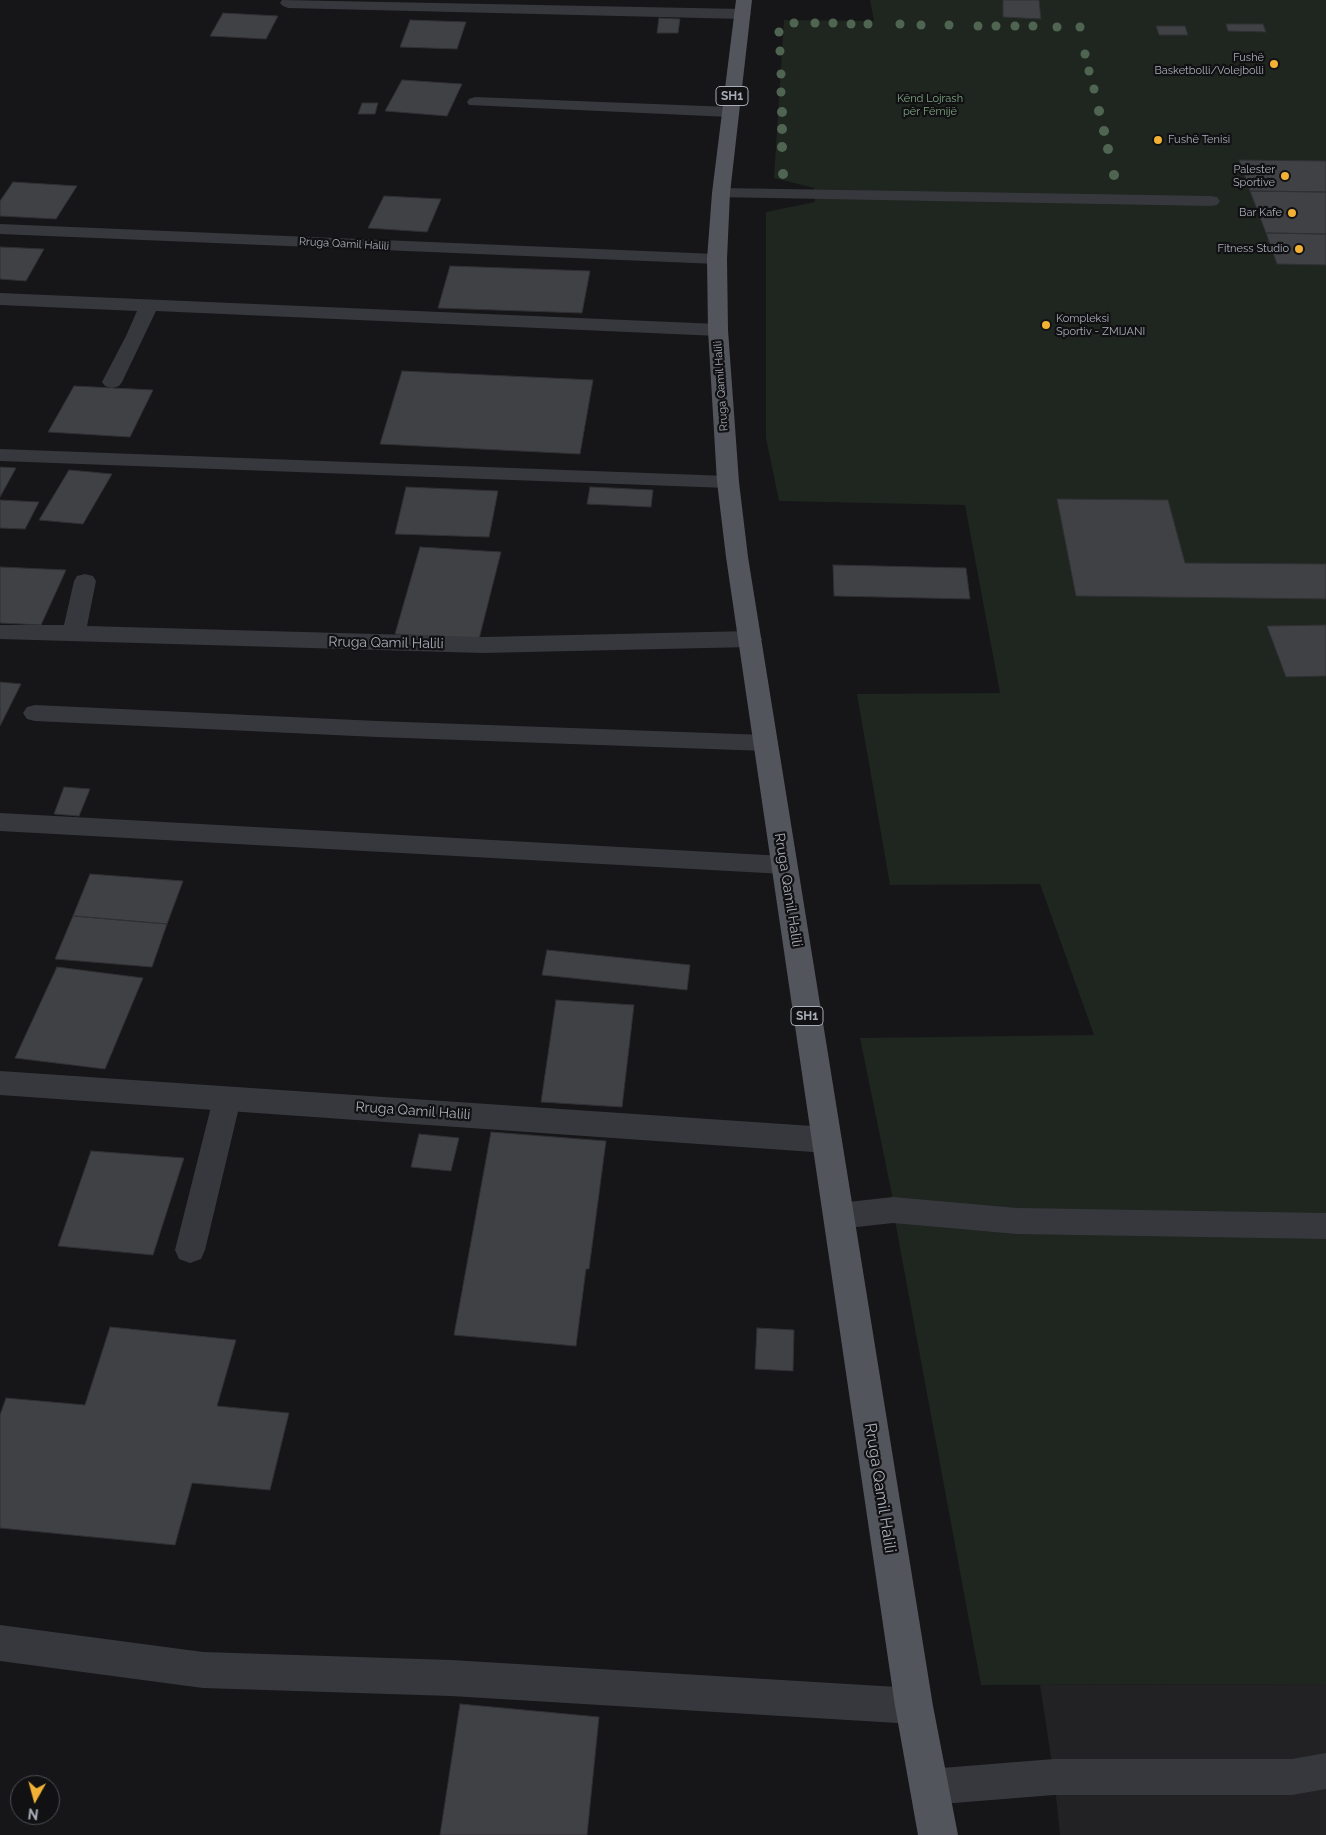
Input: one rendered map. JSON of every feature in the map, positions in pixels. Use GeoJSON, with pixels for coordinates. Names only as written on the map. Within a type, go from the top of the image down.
{"type":"FeatureCollection","features":[{"type":"Feature","properties":{"kind":"main road","name":"SH1"},"geometry":{"type":"LineString","coordinates":[[721,193],[743,7]]}},
{"type":"Feature","properties":{"kind":"main road","name":"Rruga Qamil Halili"},"geometry":{"type":"LineString","coordinates":[[721,193],[717,259],[718,330],[728,482],[737,557],[914,1706],[938,1835]]}},
{"type":"Feature","properties":{"kind":"street","name":"Rruga Qamil Halili"},"geometry":{"type":"LineString","coordinates":[[0,1083],[827,1140]]}},
{"type":"Feature","properties":{"kind":"lane"},"geometry":{"type":"LineString","coordinates":[[288,3],[743,7]]}},
{"type":"Feature","properties":{"kind":"lane"},"geometry":{"type":"LineString","coordinates":[[475,102],[730,112]]}},
{"type":"Feature","properties":{"kind":"lane"},"geometry":{"type":"LineString","coordinates":[[721,193],[1211,201]]}},
{"type":"Feature","properties":{"kind":"lane","name":"Rruga Qamil Halili"},"geometry":{"type":"LineString","coordinates":[[0,229],[717,259]]}},
{"type":"Feature","properties":{"kind":"lane"},"geometry":{"type":"LineString","coordinates":[[0,298],[718,330]]}},
{"type":"Feature","properties":{"kind":"lane"},"geometry":{"type":"LineString","coordinates":[[112,382],[136,336],[149,305]]}},
{"type":"Feature","properties":{"kind":"lane"},"geometry":{"type":"LineString","coordinates":[[0,455],[728,482]]}},
{"type":"Feature","properties":{"kind":"lane"},"geometry":{"type":"LineString","coordinates":[[74,633],[85,581]]}},
{"type":"Feature","properties":{"kind":"lane","name":"Rruga Qamil Halili"},"geometry":{"type":"LineString","coordinates":[[0,632],[483,645],[751,640]]}},
{"type":"Feature","properties":{"kind":"lane"},"geometry":{"type":"LineString","coordinates":[[35,713],[377,729],[766,743]]}},
{"type":"Feature","properties":{"kind":"lane"},"geometry":{"type":"LineString","coordinates":[[0,822],[784,865]]}},
{"type":"Feature","properties":{"kind":"lane"},"geometry":{"type":"LineString","coordinates":[[190,1250],[227,1098]]}},
{"type":"Feature","properties":{"kind":"lane"},"geometry":{"type":"LineString","coordinates":[[839,1216],[893,1210],[1017,1221],[1326,1226]]}},
{"type":"Feature","properties":{"kind":"lane"},"geometry":{"type":"LineString","coordinates":[[0,1643],[203,1670],[451,1678],[914,1706]]}},
{"type":"Feature","properties":{"kind":"lane"},"geometry":{"type":"LineString","coordinates":[[929,1787],[1054,1777],[1292,1777],[1326,1772]]}},
{"type":"Feature","properties":{"kind":"shaded area"},"geometry":{"type":"Polygon","coordinates":[[[1326,1684],[1326,1835],[1060,1835],[1054,1777],[1040,1685],[1326,1684]]]}},
{"type":"Feature","properties":{"kind":"green space","name":"Kënd Lojrash për Fëmijë"},"geometry":{"type":"Polygon","coordinates":[[[870,0],[1326,0],[1326,1686],[1325,1684],[981,1685],[893,1210],[892,1195],[860,1038],[1094,1035],[1040,884],[890,885],[857,694],[1000,693],[965,505],[779,501],[766,438],[766,212],[815,202],[814,188],[774,178],[784,20],[874,21],[870,0]]]}},
{"type":"Feature","properties":{"kind":"building"},"geometry":{"type":"Polygon","coordinates":[[[1003,0],[1039,0],[1041,19],[1003,17],[1003,0]]]}},
{"type":"Feature","properties":{"kind":"building"},"geometry":{"type":"Polygon","coordinates":[[[223,13],[278,16],[266,39],[210,36],[223,13]]]}},
{"type":"Feature","properties":{"kind":"building"},"geometry":{"type":"Polygon","coordinates":[[[659,18],[680,19],[678,33],[657,33],[659,18]]]}},
{"type":"Feature","properties":{"kind":"building"},"geometry":{"type":"Polygon","coordinates":[[[410,20],[466,22],[457,49],[400,47],[410,20]]]}},
{"type":"Feature","properties":{"kind":"building"},"geometry":{"type":"Polygon","coordinates":[[[1226,24],[1263,24],[1266,32],[1228,31],[1226,24]]]}},
{"type":"Feature","properties":{"kind":"building"},"geometry":{"type":"Polygon","coordinates":[[[1156,26],[1185,26],[1188,35],[1159,35],[1156,26]]]}},
{"type":"Feature","properties":{"kind":"building"},"geometry":{"type":"Polygon","coordinates":[[[402,80],[462,84],[447,116],[385,111],[402,80]]]}},
{"type":"Feature","properties":{"kind":"building"},"geometry":{"type":"Polygon","coordinates":[[[362,103],[378,103],[375,114],[358,114],[362,103]]]}},
{"type":"Feature","properties":{"kind":"building","name":"Palester Sportive"},"geometry":{"type":"Polygon","coordinates":[[[1239,160],[1326,161],[1326,192],[1250,191],[1239,160]]]}},
{"type":"Feature","properties":{"kind":"building"},"geometry":{"type":"Polygon","coordinates":[[[13,182],[77,186],[56,219],[0,216],[0,201],[13,182]]]}},
{"type":"Feature","properties":{"kind":"building","name":"Bar Kafe"},"geometry":{"type":"Polygon","coordinates":[[[1250,191],[1326,192],[1326,234],[1266,233],[1250,191]]]}},
{"type":"Feature","properties":{"kind":"building"},"geometry":{"type":"Polygon","coordinates":[[[384,196],[441,199],[427,232],[368,228],[384,196]]]}},
{"type":"Feature","properties":{"kind":"building","name":"Fitness Studio"},"geometry":{"type":"Polygon","coordinates":[[[1266,233],[1326,234],[1326,265],[1277,264],[1266,233]]]}},
{"type":"Feature","properties":{"kind":"building"},"geometry":{"type":"Polygon","coordinates":[[[0,247],[44,249],[26,281],[0,279],[0,247]]]}},
{"type":"Feature","properties":{"kind":"building"},"geometry":{"type":"Polygon","coordinates":[[[450,266],[590,271],[582,313],[438,308],[450,266]]]}},
{"type":"Feature","properties":{"kind":"building"},"geometry":{"type":"Polygon","coordinates":[[[402,371],[593,380],[580,454],[380,444],[402,371]]]}},
{"type":"Feature","properties":{"kind":"building"},"geometry":{"type":"Polygon","coordinates":[[[74,386],[153,390],[130,437],[48,432],[74,386]]]}},
{"type":"Feature","properties":{"kind":"building"},"geometry":{"type":"Polygon","coordinates":[[[0,467],[16,468],[0,497],[0,467]]]}},
{"type":"Feature","properties":{"kind":"building"},"geometry":{"type":"Polygon","coordinates":[[[69,470],[112,474],[83,524],[39,520],[69,470]]]}},
{"type":"Feature","properties":{"kind":"building"},"geometry":{"type":"Polygon","coordinates":[[[406,487],[498,491],[489,537],[395,534],[406,487]]]}},
{"type":"Feature","properties":{"kind":"building"},"geometry":{"type":"Polygon","coordinates":[[[590,487],[653,490],[651,507],[587,504],[590,487]]]}},
{"type":"Feature","properties":{"kind":"building"},"geometry":{"type":"Polygon","coordinates":[[[1057,499],[1168,500],[1185,563],[1326,564],[1326,599],[1076,596],[1057,499]]]}},
{"type":"Feature","properties":{"kind":"building"},"geometry":{"type":"Polygon","coordinates":[[[0,500],[39,502],[25,529],[0,528],[0,500]]]}},
{"type":"Feature","properties":{"kind":"building"},"geometry":{"type":"Polygon","coordinates":[[[420,547],[501,552],[479,639],[395,634],[420,547]]]}},
{"type":"Feature","properties":{"kind":"building"},"geometry":{"type":"Polygon","coordinates":[[[833,565],[966,568],[970,599],[834,596],[833,565]]]}},
{"type":"Feature","properties":{"kind":"building"},"geometry":{"type":"Polygon","coordinates":[[[0,567],[66,570],[41,625],[0,623],[0,567]]]}},
{"type":"Feature","properties":{"kind":"building"},"geometry":{"type":"Polygon","coordinates":[[[1326,625],[1326,676],[1286,677],[1267,626],[1326,625]]]}},
{"type":"Feature","properties":{"kind":"building"},"geometry":{"type":"Polygon","coordinates":[[[0,682],[21,684],[0,726],[0,682]]]}},
{"type":"Feature","properties":{"kind":"building"},"geometry":{"type":"Polygon","coordinates":[[[64,787],[90,789],[79,816],[54,814],[64,787]]]}},
{"type":"Feature","properties":{"kind":"building"},"geometry":{"type":"Polygon","coordinates":[[[90,874],[183,881],[167,924],[73,916],[90,874]]]}},
{"type":"Feature","properties":{"kind":"building"},"geometry":{"type":"Polygon","coordinates":[[[73,916],[167,924],[152,967],[55,959],[73,916]]]}},
{"type":"Feature","properties":{"kind":"building"},"geometry":{"type":"Polygon","coordinates":[[[547,950],[690,965],[687,990],[542,975],[547,950]]]}},
{"type":"Feature","properties":{"kind":"building"},"geometry":{"type":"Polygon","coordinates":[[[57,967],[143,978],[105,1069],[15,1058],[57,967]]]}},
{"type":"Feature","properties":{"kind":"building"},"geometry":{"type":"Polygon","coordinates":[[[556,1000],[634,1005],[622,1107],[541,1102],[556,1000]]]}},
{"type":"Feature","properties":{"kind":"building"},"geometry":{"type":"Polygon","coordinates":[[[491,1132],[606,1141],[589,1269],[586,1269],[576,1346],[454,1335],[491,1132]]]}},
{"type":"Feature","properties":{"kind":"building"},"geometry":{"type":"Polygon","coordinates":[[[419,1134],[459,1138],[451,1171],[411,1167],[419,1134]]]}},
{"type":"Feature","properties":{"kind":"building"},"geometry":{"type":"Polygon","coordinates":[[[91,1151],[184,1158],[153,1255],[58,1246],[91,1151]]]}},
{"type":"Feature","properties":{"kind":"building"},"geometry":{"type":"Polygon","coordinates":[[[110,1327],[236,1340],[217,1406],[289,1413],[270,1490],[192,1483],[175,1545],[0,1528],[0,1415],[6,1398],[85,1405],[110,1327]]]}},
{"type":"Feature","properties":{"kind":"building"},"geometry":{"type":"Polygon","coordinates":[[[757,1328],[794,1330],[793,1371],[755,1369],[757,1328]]]}},
{"type":"Feature","properties":{"kind":"building"},"geometry":{"type":"Polygon","coordinates":[[[460,1704],[599,1717],[587,1835],[440,1835],[460,1704]]]}},
{"type":"Feature","properties":{"kind":"place","name":"Fushë Basketbolli/Volejbolli"},"geometry":{"type":"Point","coordinates":[1274,64]}},
{"type":"Feature","properties":{"kind":"place","name":"Fushë Tenisi"},"geometry":{"type":"Point","coordinates":[1158,140]}},
{"type":"Feature","properties":{"kind":"place","name":"Palester Sportive"},"geometry":{"type":"Point","coordinates":[1285,176]}},
{"type":"Feature","properties":{"kind":"place","name":"Bar Kafe"},"geometry":{"type":"Point","coordinates":[1292,213]}},
{"type":"Feature","properties":{"kind":"place","name":"Fitness Studio"},"geometry":{"type":"Point","coordinates":[1299,249]}},
{"type":"Feature","properties":{"kind":"place","name":"Kompleksi Sportiv - ZMIJANI"},"geometry":{"type":"Point","coordinates":[1046,325]}}]}
